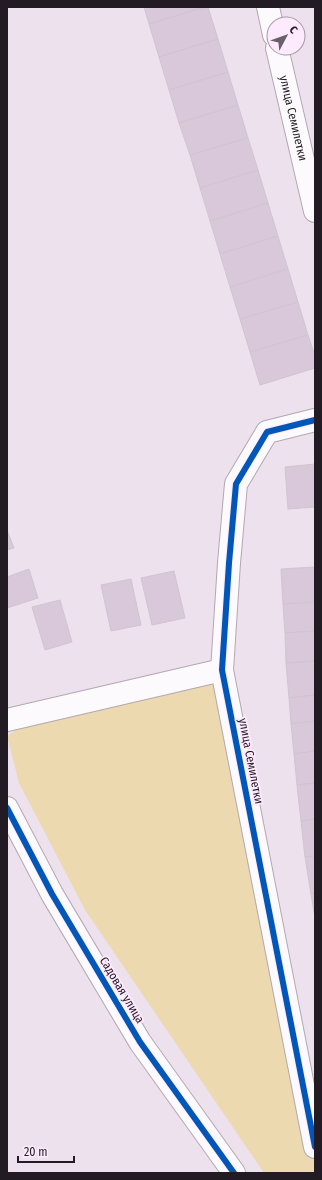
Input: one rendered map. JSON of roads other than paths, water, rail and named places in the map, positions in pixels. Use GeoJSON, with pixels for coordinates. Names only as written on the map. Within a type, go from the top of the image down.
{"type":"FeatureCollection","features":[{"type":"Feature","properties":{"kind":"street","name":"улица Семилетки"},"geometry":{"type":"LineString","coordinates":[[279,56],[315,211]]}},
{"type":"Feature","properties":{"kind":"street","name":"улица Семилетки"},"geometry":{"type":"LineString","coordinates":[[315,420],[267,432],[236,484],[222,670],[315,1147]]}},
{"type":"Feature","properties":{"kind":"street"},"geometry":{"type":"LineString","coordinates":[[7,720],[222,670]]}},
{"type":"Feature","properties":{"kind":"street","name":"Садовая улица"},"geometry":{"type":"LineString","coordinates":[[7,808],[52,894],[140,1042],[234,1173]]}}]}
